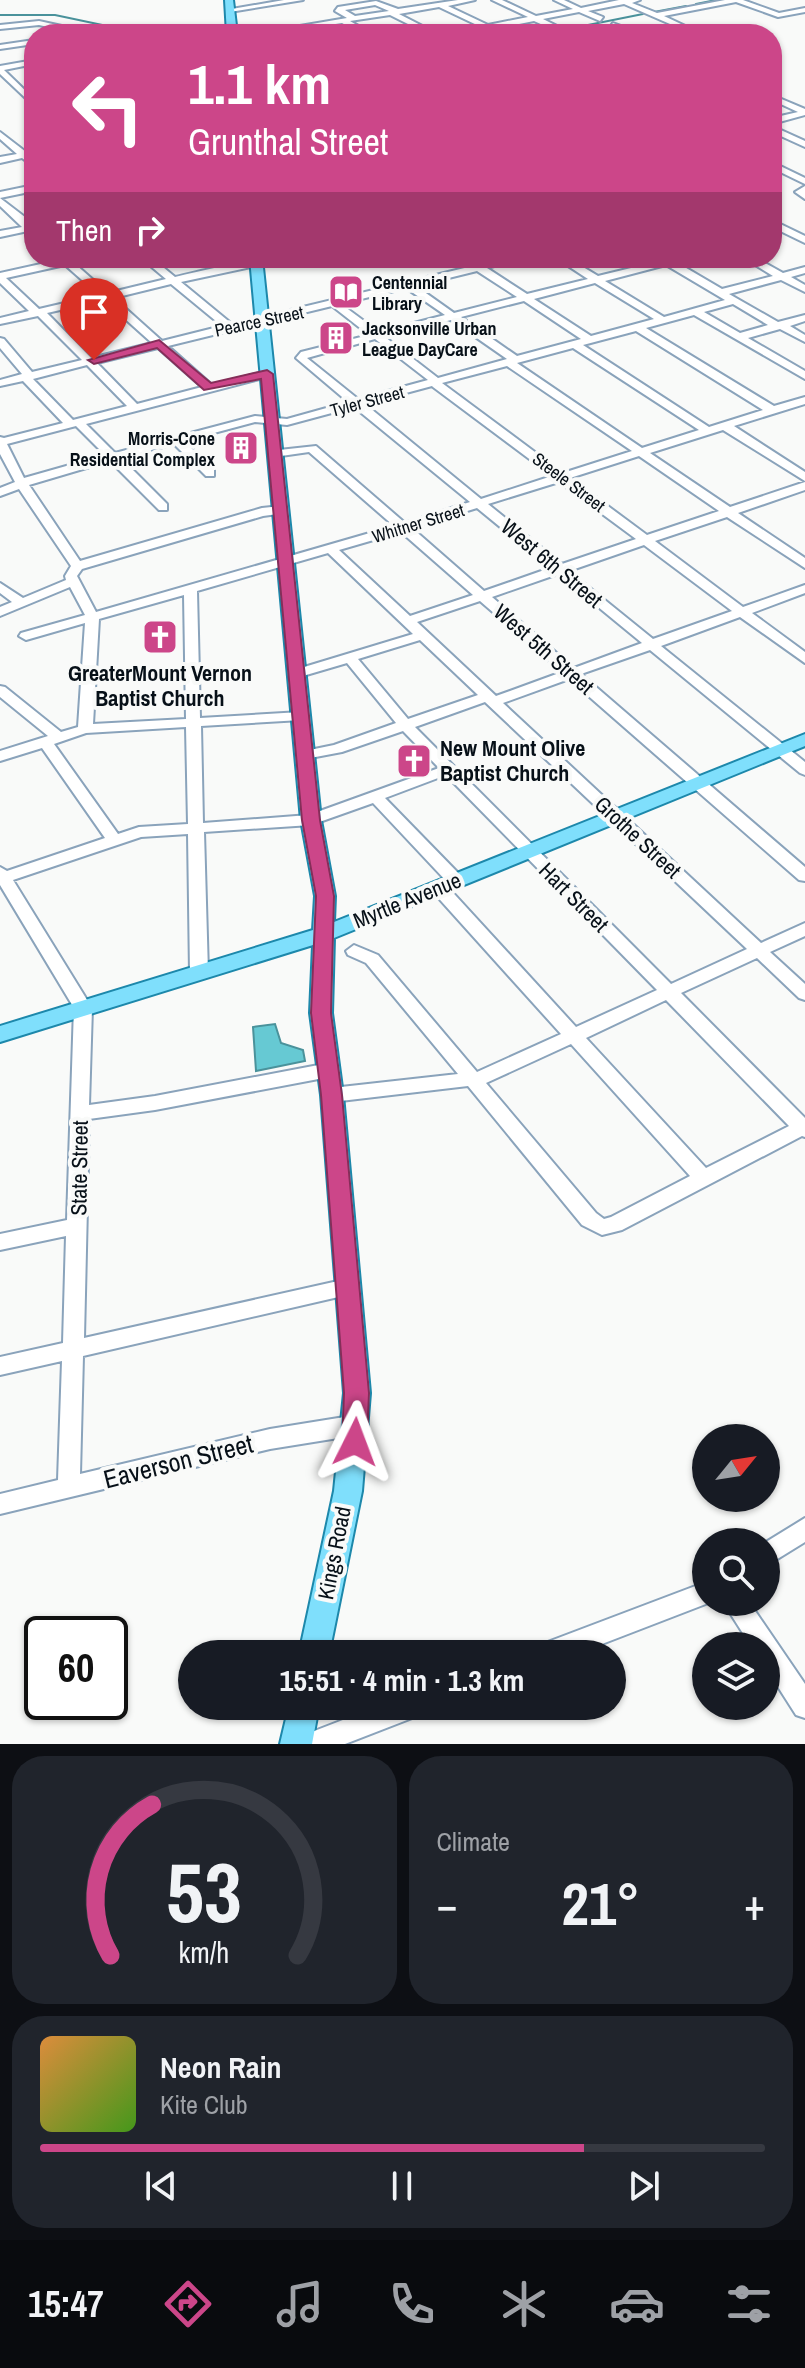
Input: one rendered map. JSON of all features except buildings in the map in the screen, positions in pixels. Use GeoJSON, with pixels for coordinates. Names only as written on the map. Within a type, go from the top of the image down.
{"type":"FeatureCollection","features":[{"type":"Feature","properties":{"kind":"main road","name":"Kings Road"},"geometry":{"type":"LineString","coordinates":[[257,268],[311,820],[325,896],[321,1013],[330,1082],[357,1425],[317,1640]]}},
{"type":"Feature","properties":{"kind":"main road","name":"Myrtle Avenue"},"geometry":{"type":"LineString","coordinates":[[0,1034],[325,934],[805,739]]}},
{"type":"Feature","properties":{"kind":"main road"},"geometry":{"type":"LineString","coordinates":[[296,1744],[301,1720]]}},
{"type":"Feature","properties":{"kind":"street"},"geometry":{"type":"LineString","coordinates":[[229,5],[299,0]]}},
{"type":"Feature","properties":{"kind":"street"},"geometry":{"type":"LineString","coordinates":[[317,24],[471,0]]}},
{"type":"Feature","properties":{"kind":"street"},"geometry":{"type":"LineString","coordinates":[[496,0],[547,24]]}},
{"type":"Feature","properties":{"kind":"street"},"geometry":{"type":"LineString","coordinates":[[558,0],[600,19]]}},
{"type":"Feature","properties":{"kind":"street"},"geometry":{"type":"LineString","coordinates":[[505,24],[636,0]]}},
{"type":"Feature","properties":{"kind":"street"},"geometry":{"type":"LineString","coordinates":[[679,0],[698,8]]}},
{"type":"Feature","properties":{"kind":"street"},"geometry":{"type":"LineString","coordinates":[[621,1],[671,24]]}},
{"type":"Feature","properties":{"kind":"street"},"geometry":{"type":"LineString","coordinates":[[655,16],[739,1],[778,15],[802,12]]}},
{"type":"Feature","properties":{"kind":"street"},"geometry":{"type":"LineString","coordinates":[[354,19],[338,9],[381,3],[416,24]]}},
{"type":"Feature","properties":{"kind":"street"},"geometry":{"type":"LineString","coordinates":[[443,3],[482,24]]}},
{"type":"Feature","properties":{"kind":"street"},"geometry":{"type":"LineString","coordinates":[[342,20],[349,24]]}},
{"type":"Feature","properties":{"kind":"street"},"geometry":{"type":"LineString","coordinates":[[0,27],[34,24]]}},
{"type":"Feature","properties":{"kind":"street"},"geometry":{"type":"LineString","coordinates":[[0,47],[24,43]]}},
{"type":"Feature","properties":{"kind":"street"},"geometry":{"type":"LineString","coordinates":[[24,64],[0,69],[24,95]]}},
{"type":"Feature","properties":{"kind":"street"},"geometry":{"type":"LineString","coordinates":[[18,90],[24,87]]}},
{"type":"Feature","properties":{"kind":"street"},"geometry":{"type":"LineString","coordinates":[[782,102],[805,112]]}},
{"type":"Feature","properties":{"kind":"street"},"geometry":{"type":"LineString","coordinates":[[782,118],[805,112]]}},
{"type":"Feature","properties":{"kind":"street"},"geometry":{"type":"LineString","coordinates":[[782,134],[805,144]]}},
{"type":"Feature","properties":{"kind":"street"},"geometry":{"type":"LineString","coordinates":[[0,135],[24,151]]}},
{"type":"Feature","properties":{"kind":"street"},"geometry":{"type":"LineString","coordinates":[[0,160],[24,155]]}},
{"type":"Feature","properties":{"kind":"street"},"geometry":{"type":"LineString","coordinates":[[782,170],[805,181]]}},
{"type":"Feature","properties":{"kind":"street"},"geometry":{"type":"LineString","coordinates":[[805,189],[800,192],[805,196]]}},
{"type":"Feature","properties":{"kind":"street"},"geometry":{"type":"LineString","coordinates":[[0,198],[24,191]]}},
{"type":"Feature","properties":{"kind":"street"},"geometry":{"type":"LineString","coordinates":[[0,198],[24,221]]}},
{"type":"Feature","properties":{"kind":"street"},"geometry":{"type":"LineString","coordinates":[[782,232],[805,227]]}},
{"type":"Feature","properties":{"kind":"street"},"geometry":{"type":"LineString","coordinates":[[782,228],[805,240]]}},
{"type":"Feature","properties":{"kind":"street"},"geometry":{"type":"LineString","coordinates":[[0,234],[24,230]]}},
{"type":"Feature","properties":{"kind":"street"},"geometry":{"type":"LineString","coordinates":[[0,277],[34,268]]}},
{"type":"Feature","properties":{"kind":"street"},"geometry":{"type":"LineString","coordinates":[[74,268],[209,388]]}},
{"type":"Feature","properties":{"kind":"street"},"geometry":{"type":"LineString","coordinates":[[158,268],[229,327]]}},
{"type":"Feature","properties":{"kind":"street"},"geometry":{"type":"LineString","coordinates":[[0,321],[228,268]]}},
{"type":"Feature","properties":{"kind":"street"},"geometry":{"type":"LineString","coordinates":[[480,268],[590,340]]}},
{"type":"Feature","properties":{"kind":"street","name":"Pearce Street"},"geometry":{"type":"LineString","coordinates":[[0,383],[480,268]]}},
{"type":"Feature","properties":{"kind":"street"},"geometry":{"type":"LineString","coordinates":[[577,268],[662,320]]}},
{"type":"Feature","properties":{"kind":"street"},"geometry":{"type":"LineString","coordinates":[[376,335],[635,268]]}},
{"type":"Feature","properties":{"kind":"street"},"geometry":{"type":"LineString","coordinates":[[678,268],[805,339]]}},
{"type":"Feature","properties":{"kind":"street"},"geometry":{"type":"LineString","coordinates":[[767,268],[805,289]]}},
{"type":"Feature","properties":{"kind":"street"},"geometry":{"type":"LineString","coordinates":[[720,293],[805,270]]}},
{"type":"Feature","properties":{"kind":"street"},"geometry":{"type":"LineString","coordinates":[[0,277],[134,407]]}},
{"type":"Feature","properties":{"kind":"street"},"geometry":{"type":"LineString","coordinates":[[408,285],[805,564]]}},
{"type":"Feature","properties":{"kind":"street","name":"Tyler Street"},"geometry":{"type":"LineString","coordinates":[[0,492],[255,419],[287,422],[733,301]]}},
{"type":"Feature","properties":{"kind":"street","name":"Steele Street"},"geometry":{"type":"LineString","coordinates":[[334,303],[805,659]]}},
{"type":"Feature","properties":{"kind":"street"},"geometry":{"type":"LineString","coordinates":[[695,311],[805,376]]}},
{"type":"Feature","properties":{"kind":"street"},"geometry":{"type":"LineString","coordinates":[[739,337],[805,318]]}},
{"type":"Feature","properties":{"kind":"street"},"geometry":{"type":"LineString","coordinates":[[637,327],[772,410]]}},
{"type":"Feature","properties":{"kind":"street","name":"West 6th Street"},"geometry":{"type":"LineString","coordinates":[[376,335],[301,356],[805,770]]}},
{"type":"Feature","properties":{"kind":"street"},"geometry":{"type":"LineString","coordinates":[[0,341],[27,377],[163,507]]}},
{"type":"Feature","properties":{"kind":"street"},"geometry":{"type":"LineString","coordinates":[[574,344],[707,430]]}},
{"type":"Feature","properties":{"kind":"street"},"geometry":{"type":"LineString","coordinates":[[77,566],[11,467],[1,441],[267,374]]}},
{"type":"Feature","properties":{"kind":"street","name":"Whitner Street"},"geometry":{"type":"LineString","coordinates":[[26,636],[331,549],[564,478],[707,430],[802,404]]}},
{"type":"Feature","properties":{"kind":"street"},"geometry":{"type":"LineString","coordinates":[[724,425],[805,477]]}},
{"type":"Feature","properties":{"kind":"street"},"geometry":{"type":"LineString","coordinates":[[176,440],[210,473]]}},
{"type":"Feature","properties":{"kind":"street","name":"West 5th Street"},"geometry":{"type":"LineString","coordinates":[[274,453],[312,448],[805,876]]}},
{"type":"Feature","properties":{"kind":"street"},"geometry":{"type":"LineString","coordinates":[[408,621],[805,486]]}},
{"type":"Feature","properties":{"kind":"street"},"geometry":{"type":"LineString","coordinates":[[85,729],[92,616],[71,576],[77,566],[262,512],[281,510]]}},
{"type":"Feature","properties":{"kind":"street","name":"Grothe Street"},"geometry":{"type":"LineString","coordinates":[[331,549],[805,994]]}},
{"type":"Feature","properties":{"kind":"street"},"geometry":{"type":"LineString","coordinates":[[0,612],[74,581]]}},
{"type":"Feature","properties":{"kind":"street"},"geometry":{"type":"LineString","coordinates":[[0,587],[22,603]]}},
{"type":"Feature","properties":{"kind":"street"},"geometry":{"type":"LineString","coordinates":[[190,587],[199,973]]}},
{"type":"Feature","properties":{"kind":"street"},"geometry":{"type":"LineString","coordinates":[[305,755],[337,749],[573,674],[805,589]]}},
{"type":"Feature","properties":{"kind":"street"},"geometry":{"type":"LineString","coordinates":[[296,674],[423,635]]}},
{"type":"Feature","properties":{"kind":"street","name":"Hart Street"},"geometry":{"type":"LineString","coordinates":[[350,658],[405,725],[804,1128]]}},
{"type":"Feature","properties":{"kind":"street"},"geometry":{"type":"LineString","coordinates":[[0,690],[51,739],[114,839]]}},
{"type":"Feature","properties":{"kind":"street"},"geometry":{"type":"LineString","coordinates":[[0,756],[85,729],[301,716]]}},
{"type":"Feature","properties":{"kind":"street"},"geometry":{"type":"LineString","coordinates":[[83,1008],[1,876],[139,832],[311,820],[449,769]]}},
{"type":"Feature","properties":{"kind":"street"},"geometry":{"type":"LineString","coordinates":[[375,796],[573,1035],[703,1178]]}},
{"type":"Feature","properties":{"kind":"street"},"geometry":{"type":"LineString","coordinates":[[80,1113],[330,1082],[473,1080],[805,929]]}},
{"type":"Feature","properties":{"kind":"street"},"geometry":{"type":"LineString","coordinates":[[354,951],[372,959],[589,1219],[602,1227],[615,1224],[804,1128]]}},
{"type":"Feature","properties":{"kind":"street","name":"State Street"},"geometry":{"type":"LineString","coordinates":[[69,1487],[83,1008]]}},
{"type":"Feature","properties":{"kind":"street"},"geometry":{"type":"LineString","coordinates":[[0,1242],[78,1226]]}},
{"type":"Feature","properties":{"kind":"street"},"geometry":{"type":"LineString","coordinates":[[0,1366],[347,1287]]}},
{"type":"Feature","properties":{"kind":"street","name":"Eaverson Street"},"geometry":{"type":"LineString","coordinates":[[0,1504],[270,1439],[357,1425]]}},
{"type":"Feature","properties":{"kind":"street"},"geometry":{"type":"LineString","coordinates":[[780,1546],[805,1529]]}},
{"type":"Feature","properties":{"kind":"street"},"geometry":{"type":"LineString","coordinates":[[582,1640],[692,1598]]}},
{"type":"Feature","properties":{"kind":"street"},"geometry":{"type":"LineString","coordinates":[[780,1668],[805,1706]]}},
{"type":"Feature","properties":{"kind":"street"},"geometry":{"type":"LineString","coordinates":[[313,1744],[375,1720]]}},
{"type":"Feature","properties":{"kind":"water"},"geometry":{"type":"Polygon","coordinates":[[[275,1024],[281,1043],[303,1050],[305,1061],[256,1071],[253,1027],[275,1024]]]}},
{"type":"Feature","properties":{"kind":"waterway"},"geometry":{"type":"LineString","coordinates":[[696,4],[716,0]]}},
{"type":"Feature","properties":{"kind":"waterway"},"geometry":{"type":"LineString","coordinates":[[654,12],[686,6]]}},
{"type":"Feature","properties":{"kind":"waterway"},"geometry":{"type":"LineString","coordinates":[[593,24],[643,14]]}},
{"type":"Feature","properties":{"kind":"waterway"},"geometry":{"type":"LineString","coordinates":[[0,15],[55,15],[98,24]]}},
{"type":"Feature","properties":{"kind":"place","name":"Centennial Library"},"geometry":{"type":"Point","coordinates":[346,292]}},
{"type":"Feature","properties":{"kind":"place","name":"Jacksonville Urban League DayCare"},"geometry":{"type":"Point","coordinates":[336,338]}},
{"type":"Feature","properties":{"kind":"place","name":"Morris-Cone Residential Complex"},"geometry":{"type":"Point","coordinates":[241,448]}},
{"type":"Feature","properties":{"kind":"place","name":"GreaterMount Vernon Baptist Church"},"geometry":{"type":"Point","coordinates":[160,637]}},
{"type":"Feature","properties":{"kind":"place","name":"New Mount Olive Baptist Church"},"geometry":{"type":"Point","coordinates":[414,761]}},
{"type":"Feature","properties":{"kind":"route"},"geometry":{"type":"LineString","coordinates":[[94,360],[159,344],[209,388],[267,374],[311,820],[325,896],[321,1013],[332,1095],[357,1393],[355,1442]]}}]}
